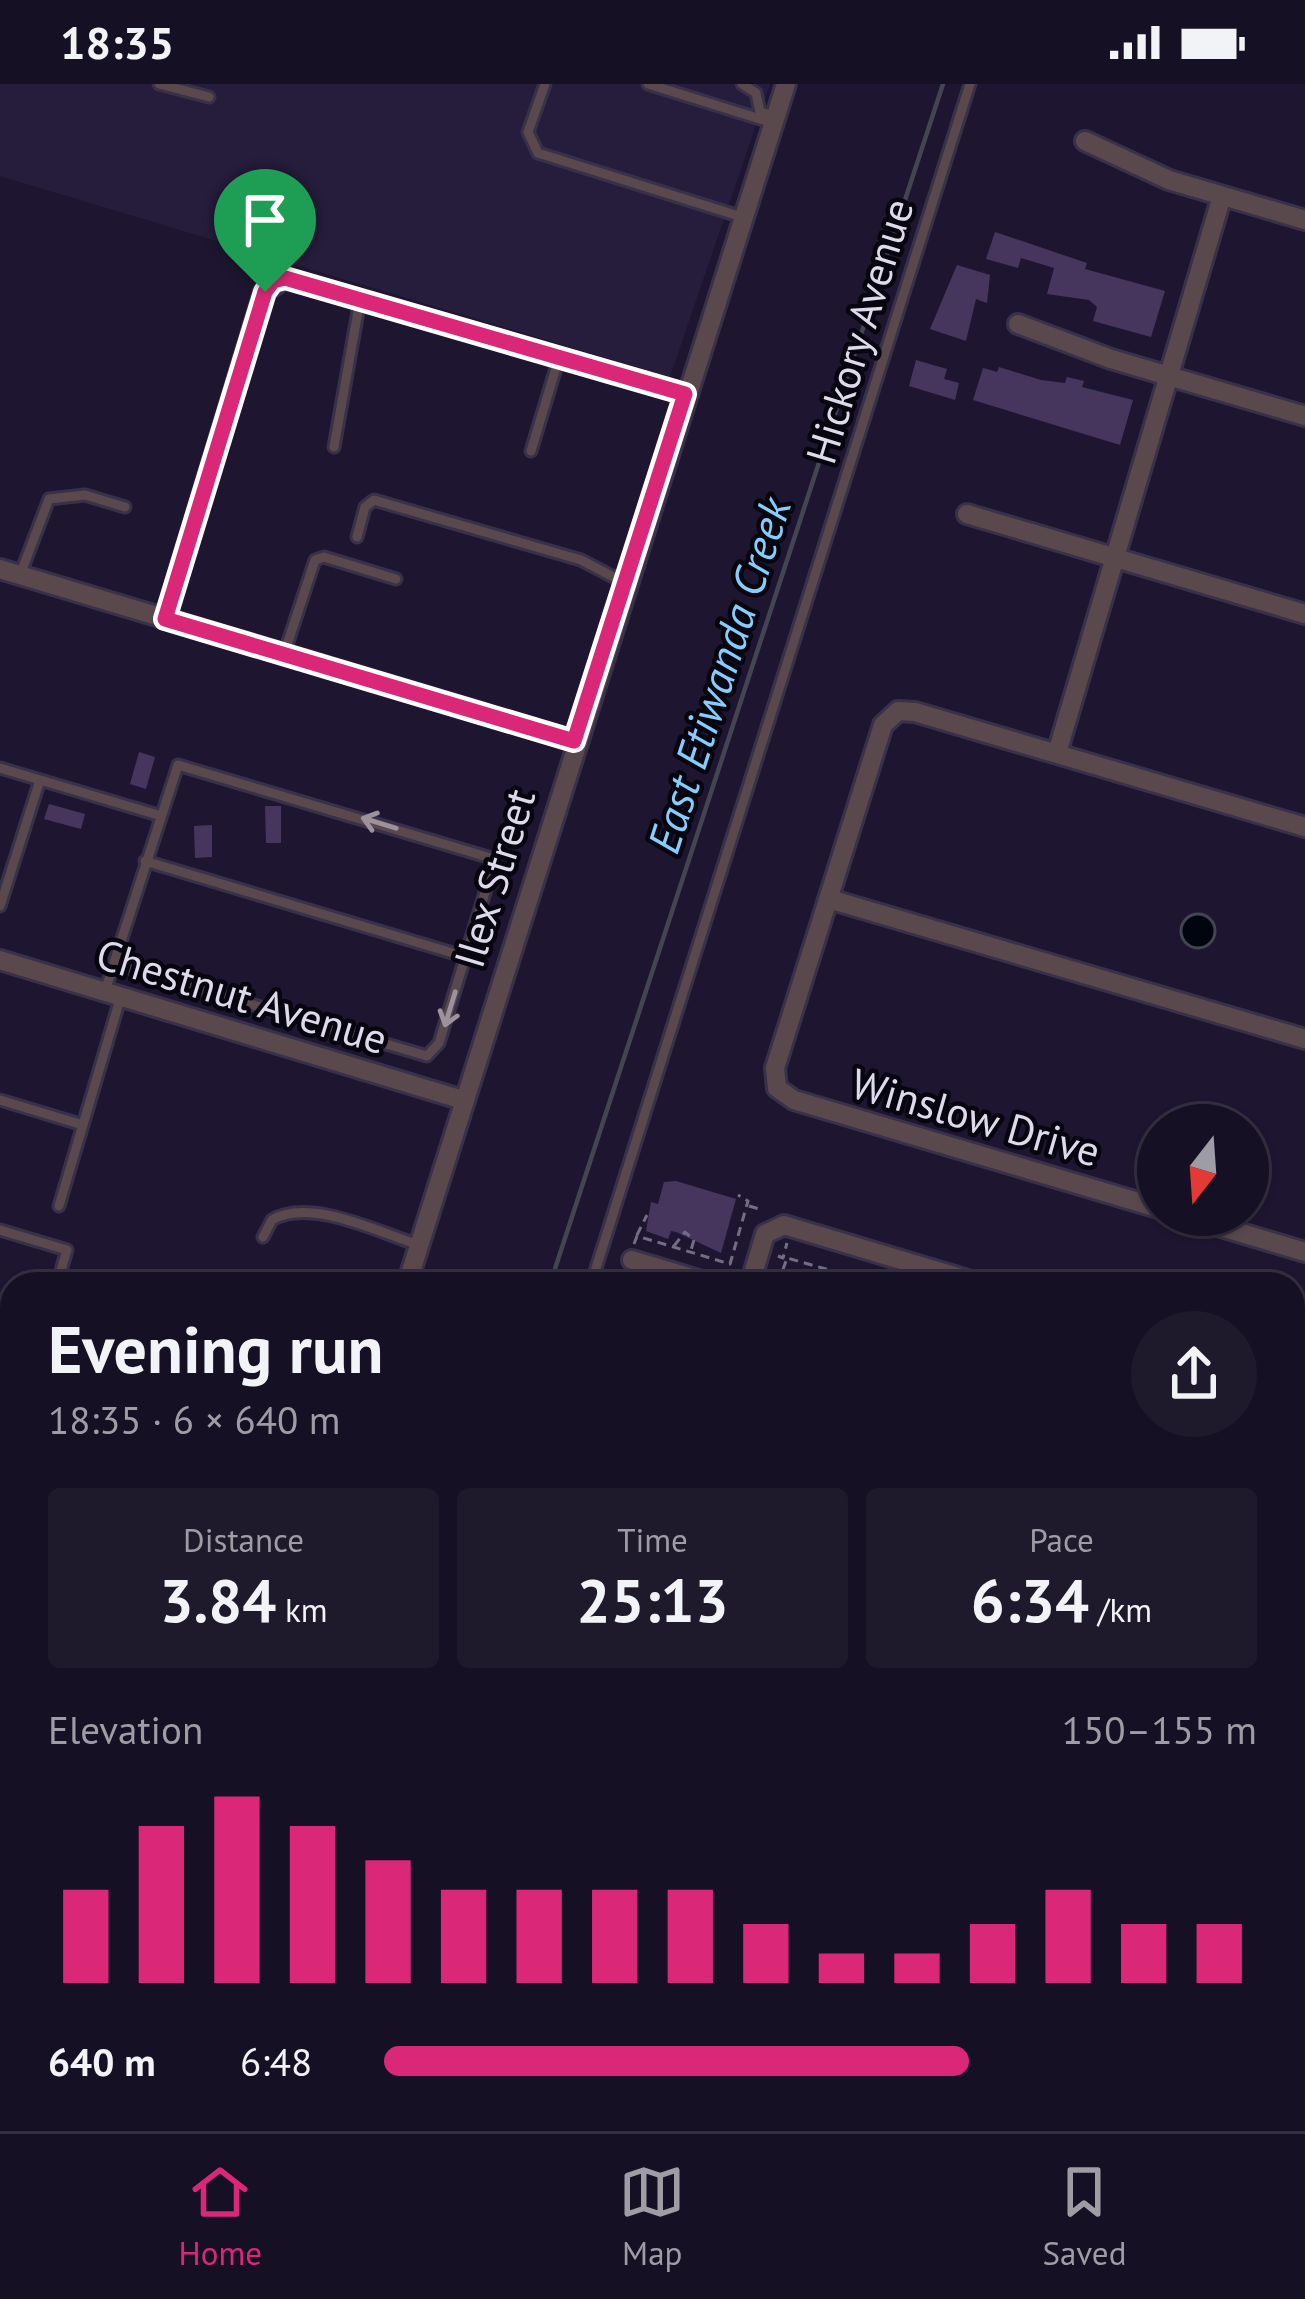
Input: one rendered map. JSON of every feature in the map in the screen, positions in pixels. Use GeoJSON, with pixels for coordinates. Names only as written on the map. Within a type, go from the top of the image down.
{"type":"FeatureCollection","features":[{"type":"Feature","properties":{"kind":"street","name":"Ilex Street"},"geometry":{"type":"LineString","coordinates":[[411,1272],[574,741],[786,84]]}},
{"type":"Feature","properties":{"kind":"street"},"geometry":{"type":"LineString","coordinates":[[1085,141],[1143,170],[1305,220]]}},
{"type":"Feature","properties":{"kind":"street"},"geometry":{"type":"LineString","coordinates":[[1057,753],[1222,196]]}},
{"type":"Feature","properties":{"kind":"street"},"geometry":{"type":"LineString","coordinates":[[165,619],[265,292],[273,281],[285,278],[685,394]]}},
{"type":"Feature","properties":{"kind":"street"},"geometry":{"type":"LineString","coordinates":[[1018,324],[1305,416]]}},
{"type":"Feature","properties":{"kind":"street"},"geometry":{"type":"LineString","coordinates":[[967,514],[1305,614]]}},
{"type":"Feature","properties":{"kind":"street"},"geometry":{"type":"LineString","coordinates":[[10,572],[574,741]]}},
{"type":"Feature","properties":{"kind":"street"},"geometry":{"type":"LineString","coordinates":[[1305,826],[898,711],[883,725],[829,898],[1305,1039]]}},
{"type":"Feature","properties":{"kind":"street","name":"Winslow Drive"},"geometry":{"type":"LineString","coordinates":[[829,898],[776,1068],[777,1088],[794,1100],[1137,1202]]}},
{"type":"Feature","properties":{"kind":"street","name":"Chestnut Avenue"},"geometry":{"type":"LineString","coordinates":[[0,960],[463,1100]]}},
{"type":"Feature","properties":{"kind":"street"},"geometry":{"type":"LineString","coordinates":[[748,1272],[765,1234],[784,1225],[941,1272]]}},
{"type":"Feature","properties":{"kind":"street"},"geometry":{"type":"LineString","coordinates":[[1251,1236],[1305,1252]]}},
{"type":"Feature","properties":{"kind":"street"},"geometry":{"type":"LineString","coordinates":[[630,1256],[686,1272]]}},
{"type":"Feature","properties":{"kind":"lane"},"geometry":{"type":"LineString","coordinates":[[159,84],[209,97]]}},
{"type":"Feature","properties":{"kind":"lane"},"geometry":{"type":"LineString","coordinates":[[545,84],[528,132],[538,153],[742,217]]}},
{"type":"Feature","properties":{"kind":"lane"},"geometry":{"type":"LineString","coordinates":[[647,84],[774,120]]}},
{"type":"Feature","properties":{"kind":"lane"},"geometry":{"type":"LineString","coordinates":[[742,84],[759,88],[760,112],[774,120]]}},
{"type":"Feature","properties":{"kind":"lane","name":"Hickory Avenue"},"geometry":{"type":"LineString","coordinates":[[595,1272],[970,84]]}},
{"type":"Feature","properties":{"kind":"lane"},"geometry":{"type":"LineString","coordinates":[[334,446],[360,300]]}},
{"type":"Feature","properties":{"kind":"lane"},"geometry":{"type":"LineString","coordinates":[[531,451],[559,358]]}},
{"type":"Feature","properties":{"kind":"lane"},"geometry":{"type":"LineString","coordinates":[[10,572],[49,499],[85,495],[124,507]]}},
{"type":"Feature","properties":{"kind":"lane"},"geometry":{"type":"LineString","coordinates":[[357,537],[365,506],[374,500],[581,560],[625,583]]}},
{"type":"Feature","properties":{"kind":"lane"},"geometry":{"type":"LineString","coordinates":[[284,654],[315,560],[324,557],[396,579]]}},
{"type":"Feature","properties":{"kind":"lane"},"geometry":{"type":"LineString","coordinates":[[59,1206],[113,994],[114,964],[158,815],[178,765],[490,857],[494,870],[439,1043],[427,1057],[114,964]]}},
{"type":"Feature","properties":{"kind":"lane"},"geometry":{"type":"LineString","coordinates":[[0,768],[158,815]]}},
{"type":"Feature","properties":{"kind":"lane"},"geometry":{"type":"LineString","coordinates":[[0,906],[40,780]]}},
{"type":"Feature","properties":{"kind":"lane"},"geometry":{"type":"LineString","coordinates":[[145,861],[466,957]]}},
{"type":"Feature","properties":{"kind":"lane"},"geometry":{"type":"LineString","coordinates":[[0,1100],[83,1125]]}},
{"type":"Feature","properties":{"kind":"lane"},"geometry":{"type":"LineString","coordinates":[[263,1237],[272,1220],[290,1212],[324,1216],[419,1245]]}},
{"type":"Feature","properties":{"kind":"lane"},"geometry":{"type":"LineString","coordinates":[[0,1230],[67,1250],[61,1272]]}},
{"type":"Feature","properties":{"kind":"path"},"geometry":{"type":"LineString","coordinates":[[724,1272],[747,1206],[746,1197],[738,1195]]}},
{"type":"Feature","properties":{"kind":"path"},"geometry":{"type":"LineString","coordinates":[[747,1206],[763,1210]]}},
{"type":"Feature","properties":{"kind":"path"},"geometry":{"type":"LineString","coordinates":[[630,1256],[647,1215]]}},
{"type":"Feature","properties":{"kind":"path"},"geometry":{"type":"LineString","coordinates":[[674,1247],[685,1232],[694,1240],[691,1252]]}},
{"type":"Feature","properties":{"kind":"path"},"geometry":{"type":"LineString","coordinates":[[637,1236],[742,1272]]}},
{"type":"Feature","properties":{"kind":"path"},"geometry":{"type":"LineString","coordinates":[[781,1272],[788,1241]]}},
{"type":"Feature","properties":{"kind":"path"},"geometry":{"type":"LineString","coordinates":[[770,1254],[835,1272]]}},
{"type":"Feature","properties":{"kind":"shaded area"},"geometry":{"type":"Polygon","coordinates":[[[0,84],[770,84],[670,377],[0,176],[0,84]]]}},
{"type":"Feature","properties":{"kind":"shaded area"},"geometry":{"type":"Polygon","coordinates":[[[1198,914],[1210,919],[1215,931],[1210,943],[1198,948],[1186,943],[1181,931],[1186,919],[1198,914]]]}},
{"type":"Feature","properties":{"kind":"building"},"geometry":{"type":"Polygon","coordinates":[[[995,232],[1087,263],[1085,269],[1165,291],[1151,337],[1093,321],[1097,307],[1089,300],[1047,294],[1054,268],[1021,258],[1018,268],[986,259],[995,232]]]}},
{"type":"Feature","properties":{"kind":"building"},"geometry":{"type":"Polygon","coordinates":[[[957,265],[990,275],[987,303],[976,299],[966,341],[930,329],[957,265]]]}},
{"type":"Feature","properties":{"kind":"building"},"geometry":{"type":"Polygon","coordinates":[[[916,360],[947,369],[944,379],[959,383],[955,400],[909,386],[916,360]]]}},
{"type":"Feature","properties":{"kind":"building"},"geometry":{"type":"Polygon","coordinates":[[[999,367],[1041,380],[1065,383],[1067,377],[1084,381],[1082,387],[1133,400],[1120,445],[973,400],[983,368],[997,372],[999,367]]]}},
{"type":"Feature","properties":{"kind":"building"},"geometry":{"type":"Polygon","coordinates":[[[139,752],[155,757],[146,789],[130,784],[139,752]]]}},
{"type":"Feature","properties":{"kind":"building"},"geometry":{"type":"Polygon","coordinates":[[[49,804],[85,814],[81,829],[44,819],[49,804]]]}},
{"type":"Feature","properties":{"kind":"building"},"geometry":{"type":"Polygon","coordinates":[[[265,806],[281,806],[281,843],[266,843],[265,806]]]}},
{"type":"Feature","properties":{"kind":"building"},"geometry":{"type":"Polygon","coordinates":[[[212,825],[212,857],[195,858],[194,826],[212,825]]]}},
{"type":"Feature","properties":{"kind":"building"},"geometry":{"type":"Polygon","coordinates":[[[676,1181],[736,1199],[721,1253],[676,1232],[671,1231],[668,1239],[646,1231],[651,1202],[658,1204],[664,1182],[676,1181]]]}},
{"type":"Feature","properties":{"kind":"waterway","name":"East Etiwanda Creek"},"geometry":{"type":"LineString","coordinates":[[554,1272],[943,84]]}},
{"type":"Feature","properties":{"kind":"route"},"geometry":{"type":"LineString","coordinates":[[285,278],[685,394],[574,741],[165,619],[265,292],[273,281],[285,278]]}}]}
